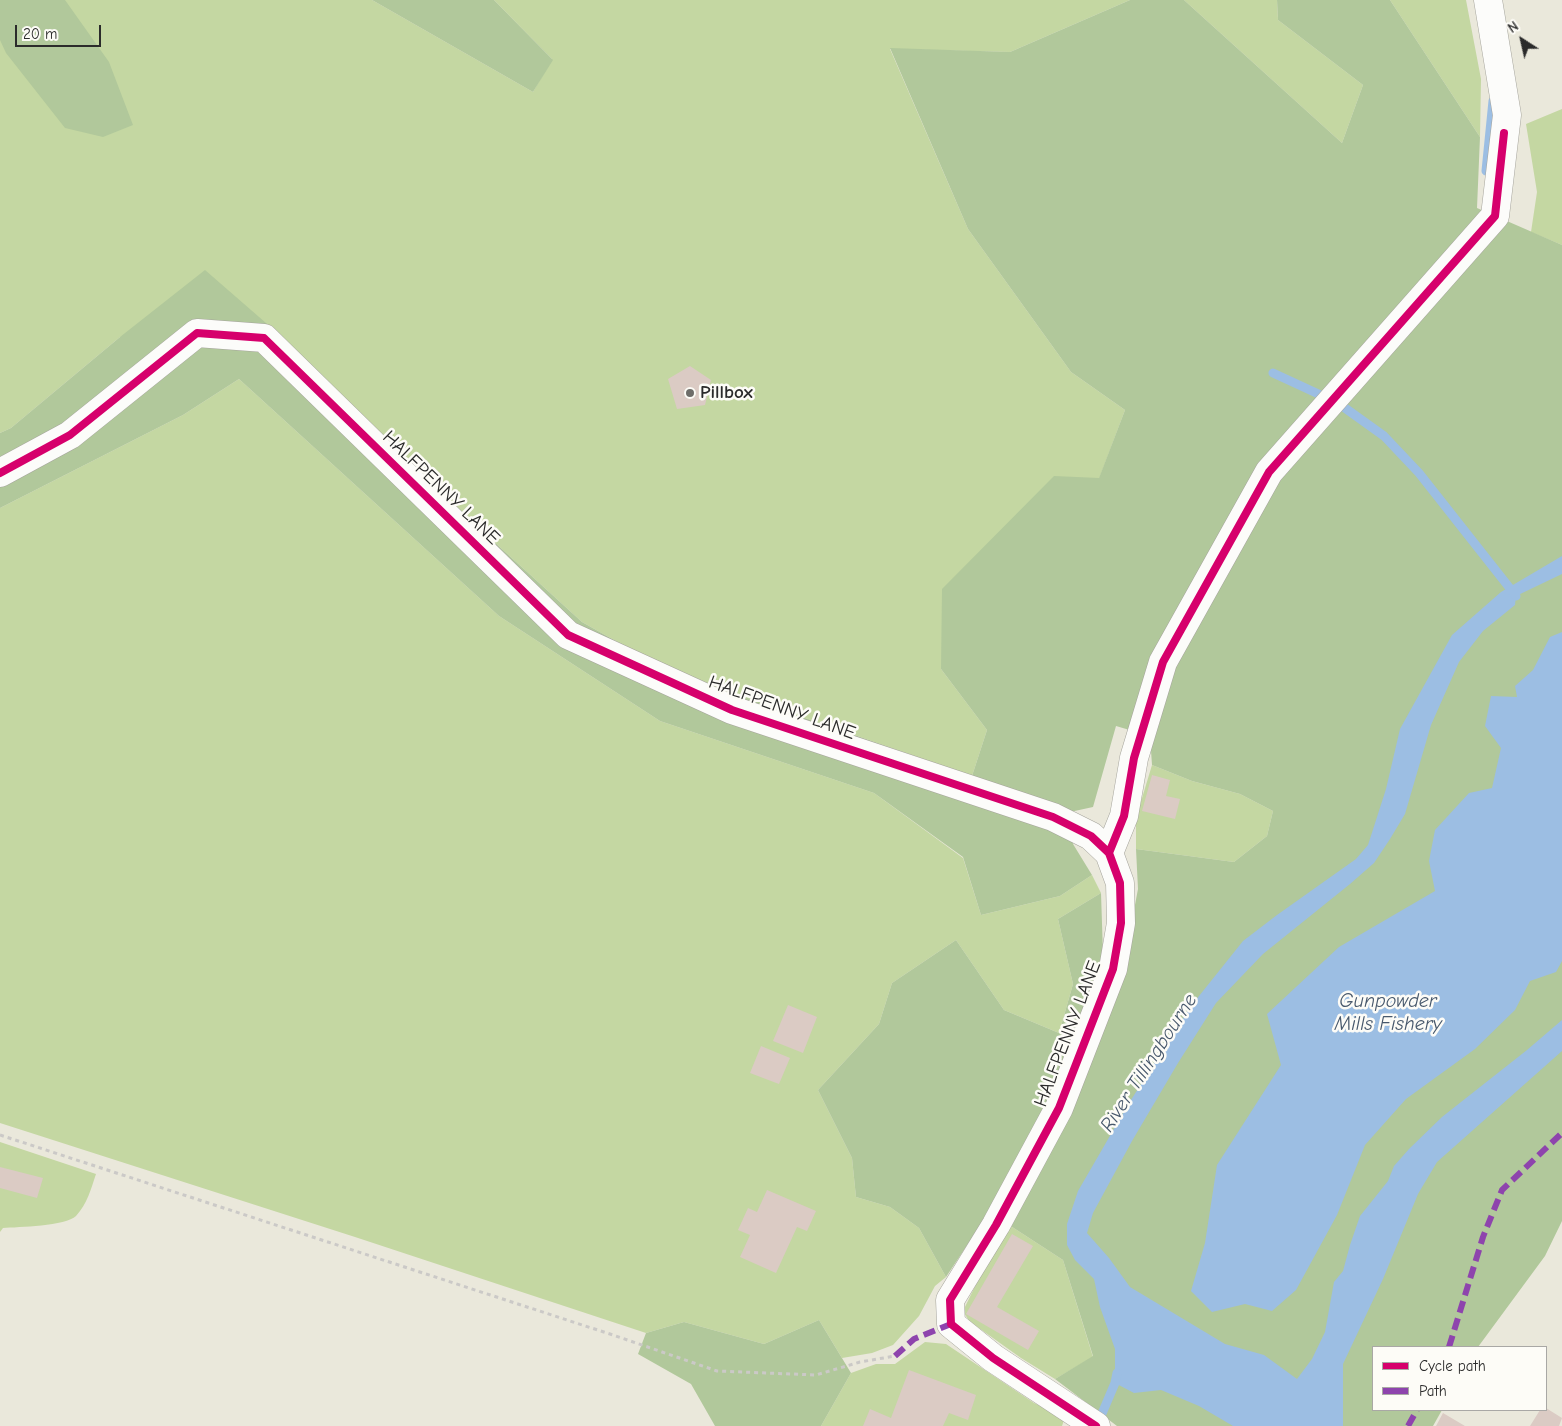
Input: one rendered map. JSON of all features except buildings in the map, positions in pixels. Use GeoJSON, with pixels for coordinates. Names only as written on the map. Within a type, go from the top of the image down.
{"type":"FeatureCollection","features":[{"type":"Feature","properties":{"kind":"street"},"geometry":{"type":"LineString","coordinates":[[1109,853],[1124,816],[1134,758],[1163,662],[1269,472],[1495,216],[1507,116],[1488,0]]}},
{"type":"Feature","properties":{"kind":"street","name":"HALFPENNY LANE"},"geometry":{"type":"LineString","coordinates":[[0,473],[70,435],[197,333],[264,338],[568,635],[732,710],[1053,817],[1092,836],[1109,853],[1120,883],[1121,923],[1114,969],[1058,1108],[996,1225],[950,1300],[951,1324],[993,1358],[1089,1421]]}},
{"type":"Feature","properties":{"kind":"path"},"geometry":{"type":"LineString","coordinates":[[0,1135],[614,1335],[716,1371],[816,1375],[860,1362],[895,1356]]}},
{"type":"Feature","properties":{"kind":"green space"},"geometry":{"type":"Polygon","coordinates":[[[0,0],[372,0],[533,92],[552,59],[494,0],[1130,0],[1010,52],[890,49],[968,229],[1071,372],[1125,410],[1099,479],[941,669],[987,730],[972,776],[716,687],[632,650],[582,622],[410,465],[274,330],[120,337],[11,428],[0,433],[0,0]]]}},
{"type":"Feature","properties":{"kind":"green space"},"geometry":{"type":"Polygon","coordinates":[[[0,0],[65,0],[109,62],[133,125],[103,137],[65,128],[6,53],[0,40],[0,0]]]}},
{"type":"Feature","properties":{"kind":"green space"},"geometry":{"type":"Polygon","coordinates":[[[372,0],[494,0],[553,60],[533,92],[372,0]]]}},
{"type":"Feature","properties":{"kind":"green space"},"geometry":{"type":"Polygon","coordinates":[[[1130,0],[1184,0],[1342,143],[1363,85],[1278,20],[1277,0],[1390,0],[1480,137],[1477,208],[1562,245],[1562,1221],[1545,1256],[1479,1346],[1372,1346],[1372,1411],[1441,1411],[1433,1426],[1117,1426],[1055,1379],[1093,1356],[1063,1260],[1006,1223],[1123,968],[1138,889],[1136,849],[1234,862],[1267,836],[1273,811],[1240,794],[1192,781],[1152,765],[1150,736],[1116,726],[1093,807],[1070,812],[1073,844],[1092,875],[1060,896],[981,915],[963,857],[874,793],[660,721],[499,616],[239,379],[183,415],[0,508],[0,433],[11,428],[120,337],[205,270],[274,330],[410,465],[582,622],[632,650],[716,687],[972,776],[987,730],[941,669],[942,589],[1054,476],[1099,478],[1125,410],[1071,372],[968,229],[890,48],[1010,52],[1130,0]]]}},
{"type":"Feature","properties":{"kind":"green space"},"geometry":{"type":"Polygon","coordinates":[[[1184,0],[1277,0],[1278,20],[1363,85],[1342,143],[1184,0]]]}},
{"type":"Feature","properties":{"kind":"green space"},"geometry":{"type":"Polygon","coordinates":[[[1390,0],[1466,0],[1481,79],[1480,137],[1390,0]]]}},
{"type":"Feature","properties":{"kind":"green space"},"geometry":{"type":"Polygon","coordinates":[[[1562,109],[1562,245],[1531,232],[1537,192],[1526,124],[1562,109]]]}},
{"type":"Feature","properties":{"kind":"green space"},"geometry":{"type":"Polygon","coordinates":[[[239,379],[499,616],[660,721],[874,793],[963,858],[981,915],[1060,896],[1092,875],[1101,893],[1058,919],[1073,984],[1059,1033],[1004,1010],[956,940],[892,983],[879,1024],[818,1090],[852,1158],[856,1197],[890,1207],[919,1228],[946,1277],[935,1286],[919,1316],[893,1345],[872,1353],[842,1358],[819,1320],[764,1344],[684,1322],[646,1333],[0,1123],[0,508],[183,415],[239,379]]]}},
{"type":"Feature","properties":{"kind":"green space"},"geometry":{"type":"Polygon","coordinates":[[[1152,765],[1192,781],[1240,794],[1273,811],[1267,836],[1234,862],[1136,849],[1136,818],[1152,765]]]}},
{"type":"Feature","properties":{"kind":"green space"},"geometry":{"type":"Polygon","coordinates":[[[1101,893],[1103,954],[1085,1018],[1049,1105],[997,1200],[946,1277],[919,1228],[890,1207],[856,1197],[852,1158],[818,1090],[879,1024],[892,983],[956,940],[1004,1010],[1059,1033],[1073,984],[1058,919],[1101,893]]]}},
{"type":"Feature","properties":{"kind":"green space"},"geometry":{"type":"Polygon","coordinates":[[[0,1142],[96,1174],[86,1201],[76,1216],[52,1224],[3,1228],[0,1232],[0,1142]]]}},
{"type":"Feature","properties":{"kind":"green space"},"geometry":{"type":"Polygon","coordinates":[[[1006,1223],[1063,1260],[1093,1357],[1055,1379],[1021,1358],[969,1321],[963,1311],[1006,1223]]]}},
{"type":"Feature","properties":{"kind":"green space"},"geometry":{"type":"Polygon","coordinates":[[[819,1320],[851,1373],[821,1426],[715,1426],[691,1384],[638,1354],[646,1333],[684,1322],[764,1344],[819,1320]]]}},
{"type":"Feature","properties":{"kind":"green space"},"geometry":{"type":"Polygon","coordinates":[[[925,1342],[946,1344],[1034,1403],[1065,1417],[1062,1426],[821,1426],[851,1373],[876,1364],[895,1364],[925,1342]]]}},
{"type":"Feature","properties":{"kind":"water"},"geometry":{"type":"Polygon","coordinates":[[[1562,556],[1562,574],[1516,596],[1515,605],[1483,631],[1459,662],[1431,725],[1405,814],[1374,863],[1263,954],[1216,1003],[1132,1141],[1093,1213],[1087,1233],[1109,1258],[1130,1287],[1225,1344],[1264,1355],[1297,1379],[1312,1359],[1325,1332],[1334,1282],[1343,1271],[1360,1216],[1388,1181],[1394,1166],[1442,1117],[1562,1020],[1562,1051],[1437,1162],[1418,1194],[1383,1279],[1343,1364],[1343,1426],[1233,1426],[1199,1406],[1161,1390],[1134,1393],[1115,1383],[1115,1349],[1100,1307],[1094,1279],[1075,1260],[1067,1245],[1067,1224],[1078,1191],[1129,1103],[1191,1006],[1243,941],[1356,859],[1368,845],[1386,789],[1400,729],[1452,635],[1501,592],[1562,556]]]}},
{"type":"Feature","properties":{"kind":"water","name":"Gunpowder Mills Fishery"},"geometry":{"type":"Polygon","coordinates":[[[1562,632],[1562,961],[1556,972],[1530,981],[1515,1010],[1475,1049],[1406,1099],[1365,1145],[1337,1215],[1296,1290],[1272,1311],[1245,1304],[1212,1312],[1191,1291],[1205,1243],[1217,1165],[1281,1065],[1267,1014],[1339,947],[1435,891],[1429,861],[1435,830],[1469,793],[1492,788],[1501,748],[1485,726],[1491,696],[1517,697],[1515,686],[1533,670],[1550,637],[1562,632]]]}},
{"type":"Feature","properties":{"kind":"waterway"},"geometry":{"type":"LineString","coordinates":[[1486,171],[1493,101]]}},
{"type":"Feature","properties":{"kind":"waterway"},"geometry":{"type":"LineString","coordinates":[[1273,373],[1338,403],[1384,436],[1419,473],[1516,596]]}},
{"type":"Feature","properties":{"kind":"waterway","name":"River Tillingbourne"},"geometry":{"type":"LineString","coordinates":[[1098,1423],[1115,1383],[1117,1373]]}},
{"type":"Feature","properties":{"kind":"marked path"},"geometry":{"type":"LineString","coordinates":[[1449,1346],[1483,1237],[1502,1190],[1562,1133]]}},
{"type":"Feature","properties":{"kind":"marked path"},"geometry":{"type":"LineString","coordinates":[[895,1356],[914,1339],[951,1324]]}},
{"type":"Feature","properties":{"kind":"marked path"},"geometry":{"type":"LineString","coordinates":[[1408,1426],[1416,1411]]}},
{"type":"Feature","properties":{"kind":"cycle path"},"geometry":{"type":"LineString","coordinates":[[1109,853],[1124,816],[1134,758],[1163,662],[1269,472],[1495,216],[1504,133]]}},
{"type":"Feature","properties":{"kind":"cycle path"},"geometry":{"type":"LineString","coordinates":[[0,473],[70,435],[197,333],[264,338],[568,635],[732,710],[1053,817],[1091,836],[1109,853],[1120,883],[1121,923],[1113,969],[1059,1108],[996,1225],[950,1300],[951,1324],[993,1358],[1096,1426]]}},
{"type":"Feature","properties":{"kind":"place","name":"Pillbox"},"geometry":{"type":"Point","coordinates":[690,393]}}]}
